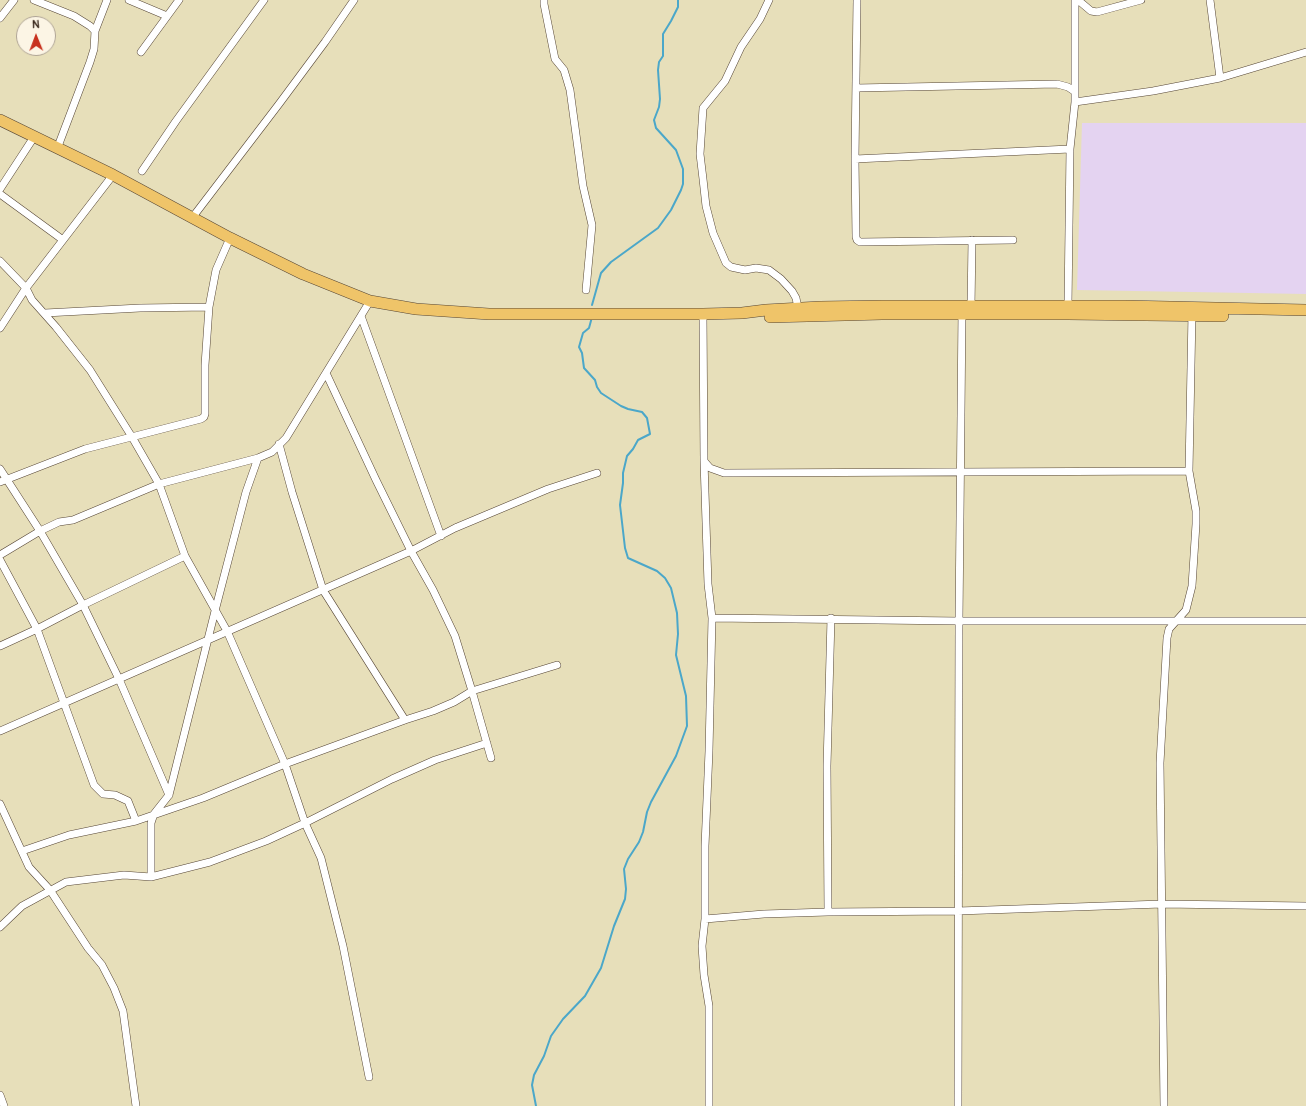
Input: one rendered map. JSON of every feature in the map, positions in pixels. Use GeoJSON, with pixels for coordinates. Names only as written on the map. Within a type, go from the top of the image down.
{"type":"FeatureCollection","features":[{"type":"Feature","properties":{"kind":"main road"},"geometry":{"type":"LineString","coordinates":[[0,120],[113,175],[230,238],[303,274],[370,301],[416,309],[439,312],[489,314],[703,314],[742,313],[798,308],[882,306],[1096,314],[1306,310]]}},
{"type":"Feature","properties":{"kind":"main road"},"geometry":{"type":"LineString","coordinates":[[742,313],[766,317],[882,314],[1068,306],[1306,316]]}},
{"type":"Feature","properties":{"kind":"street"},"geometry":{"type":"LineString","coordinates":[[0,18],[14,0]]}},
{"type":"Feature","properties":{"kind":"street"},"geometry":{"type":"LineString","coordinates":[[34,0],[74,16],[95,31]]}},
{"type":"Feature","properties":{"kind":"street"},"geometry":{"type":"LineString","coordinates":[[57,149],[90,62],[94,49],[95,31],[107,0]]}},
{"type":"Feature","properties":{"kind":"street"},"geometry":{"type":"LineString","coordinates":[[129,0],[168,16]]}},
{"type":"Feature","properties":{"kind":"street"},"geometry":{"type":"LineString","coordinates":[[141,52],[179,0]]}},
{"type":"Feature","properties":{"kind":"street"},"geometry":{"type":"LineString","coordinates":[[142,171],[180,115],[264,0]]}},
{"type":"Feature","properties":{"kind":"street"},"geometry":{"type":"LineString","coordinates":[[192,218],[280,104],[354,0]]}},
{"type":"Feature","properties":{"kind":"street"},"geometry":{"type":"LineString","coordinates":[[544,0],[555,59],[564,70],[570,90],[583,186],[592,225],[586,290]]}},
{"type":"Feature","properties":{"kind":"street"},"geometry":{"type":"LineString","coordinates":[[769,0],[760,19],[741,48],[724,81],[703,108],[700,154],[706,206],[713,233],[726,263],[731,267],[745,270],[756,268],[769,270],[792,291],[796,298],[798,308]]}},
{"type":"Feature","properties":{"kind":"street"},"geometry":{"type":"LineString","coordinates":[[857,0],[855,159],[857,240],[860,242],[1013,240]]}},
{"type":"Feature","properties":{"kind":"street"},"geometry":{"type":"LineString","coordinates":[[1077,0],[1091,11],[1097,12],[1141,0]]}},
{"type":"Feature","properties":{"kind":"street"},"geometry":{"type":"LineString","coordinates":[[1068,306],[1070,149],[1075,102],[1074,91],[1077,0]]}},
{"type":"Feature","properties":{"kind":"street"},"geometry":{"type":"LineString","coordinates":[[1210,0],[1220,78]]}},
{"type":"Feature","properties":{"kind":"street"},"geometry":{"type":"LineString","coordinates":[[1075,102],[1154,91],[1220,78],[1306,52]]}},
{"type":"Feature","properties":{"kind":"street"},"geometry":{"type":"LineString","coordinates":[[856,88],[1057,84],[1068,87],[1074,91]]}},
{"type":"Feature","properties":{"kind":"street"},"geometry":{"type":"LineString","coordinates":[[0,189],[34,137]]}},
{"type":"Feature","properties":{"kind":"street"},"geometry":{"type":"LineString","coordinates":[[855,159],[1070,149]]}},
{"type":"Feature","properties":{"kind":"street"},"geometry":{"type":"LineString","coordinates":[[0,328],[26,288],[113,175]]}},
{"type":"Feature","properties":{"kind":"street"},"geometry":{"type":"LineString","coordinates":[[0,194],[63,240]]}},
{"type":"Feature","properties":{"kind":"street"},"geometry":{"type":"LineString","coordinates":[[3,481],[85,449],[204,417],[205,365],[209,307],[216,270],[230,238]]}},
{"type":"Feature","properties":{"kind":"street"},"geometry":{"type":"LineString","coordinates":[[958,1106],[960,472],[966,310],[972,240]]}},
{"type":"Feature","properties":{"kind":"street"},"geometry":{"type":"LineString","coordinates":[[0,261],[26,288],[32,300],[45,313],[90,370],[132,437],[159,484],[185,556],[226,631],[285,764],[305,823],[321,858],[343,946],[369,1077]]}},
{"type":"Feature","properties":{"kind":"street"},"geometry":{"type":"LineString","coordinates":[[0,555],[40,531],[59,522],[74,520],[159,484],[258,458],[272,452],[286,438],[370,301]]}},
{"type":"Feature","properties":{"kind":"street"},"geometry":{"type":"LineString","coordinates":[[45,313],[140,308],[209,307]]}},
{"type":"Feature","properties":{"kind":"street"},"geometry":{"type":"LineString","coordinates":[[1164,1106],[1160,763],[1166,645],[1169,630],[1186,610],[1192,586],[1196,512],[1189,471],[1192,312]]}},
{"type":"Feature","properties":{"kind":"street"},"geometry":{"type":"LineString","coordinates":[[703,314],[704,461],[708,584],[712,618],[705,846],[705,919],[702,946],[704,975],[709,1006],[709,1106]]}},
{"type":"Feature","properties":{"kind":"street"},"geometry":{"type":"LineString","coordinates":[[361,316],[441,536]]}},
{"type":"Feature","properties":{"kind":"street"},"geometry":{"type":"LineString","coordinates":[[326,373],[376,480],[455,636],[491,758]]}},
{"type":"Feature","properties":{"kind":"street"},"geometry":{"type":"LineString","coordinates":[[279,444],[292,492],[323,590],[405,720]]}},
{"type":"Feature","properties":{"kind":"street"},"geometry":{"type":"LineString","coordinates":[[151,877],[151,822],[154,814],[169,795],[207,640],[246,492],[258,458]]}},
{"type":"Feature","properties":{"kind":"street"},"geometry":{"type":"LineString","coordinates":[[704,461],[710,468],[724,473],[1189,471]]}},
{"type":"Feature","properties":{"kind":"street"},"geometry":{"type":"LineString","coordinates":[[0,469],[3,481],[40,531],[83,605],[119,679],[169,795]]}},
{"type":"Feature","properties":{"kind":"street"},"geometry":{"type":"LineString","coordinates":[[0,731],[411,551],[455,528],[548,489],[597,473]]}},
{"type":"Feature","properties":{"kind":"street"},"geometry":{"type":"LineString","coordinates":[[0,646],[185,556]]}},
{"type":"Feature","properties":{"kind":"street"},"geometry":{"type":"LineString","coordinates":[[0,560],[37,629],[94,785],[102,794],[115,795],[128,801],[136,821]]}},
{"type":"Feature","properties":{"kind":"street"},"geometry":{"type":"LineString","coordinates":[[712,618],[831,618],[959,621],[1306,621]]}},
{"type":"Feature","properties":{"kind":"street"},"geometry":{"type":"LineString","coordinates":[[828,912],[827,766],[831,618]]}},
{"type":"Feature","properties":{"kind":"street"},"geometry":{"type":"LineString","coordinates":[[22,851],[70,835],[136,821],[203,798],[285,764],[433,711],[454,702],[472,691],[557,665]]}},
{"type":"Feature","properties":{"kind":"street"},"geometry":{"type":"LineString","coordinates":[[0,927],[22,906],[66,882],[124,875],[151,877],[210,862],[266,841],[392,779],[435,760],[487,743]]}},
{"type":"Feature","properties":{"kind":"street"},"geometry":{"type":"LineString","coordinates":[[0,804],[29,867],[50,890],[88,948],[102,966],[114,988],[123,1011],[136,1106]]}},
{"type":"Feature","properties":{"kind":"street"},"geometry":{"type":"LineString","coordinates":[[705,919],[764,914],[958,911],[1162,904],[1306,906]]}},
{"type":"Feature","properties":{"kind":"street"},"geometry":{"type":"LineString","coordinates":[[0,1095],[4,1106]]}},
{"type":"Feature","properties":{"kind":"shaded area"},"geometry":{"type":"Polygon","coordinates":[[[1082,123],[1306,123],[1306,294],[1077,290],[1082,123]]]}},
{"type":"Feature","properties":{"kind":"waterway"},"geometry":{"type":"LineString","coordinates":[[592,305],[601,273],[611,262],[658,228],[671,210],[683,184],[683,169],[676,150],[656,128],[654,120],[659,107],[660,99],[658,70],[659,62],[663,56],[663,34],[678,7],[678,0]]}},
{"type":"Feature","properties":{"kind":"waterway"},"geometry":{"type":"LineString","coordinates":[[536,1106],[532,1085],[534,1075],[544,1056],[551,1036],[563,1019],[585,996],[601,968],[614,926],[625,899],[626,889],[624,869],[628,859],[639,842],[651,802],[676,756],[687,726],[686,696],[676,655],[678,634],[677,613],[671,588],[665,578],[657,571],[628,558],[625,548],[620,505],[623,473],[627,456],[638,440],[650,434],[647,418],[642,412],[621,406],[601,393],[595,380],[584,368],[582,353],[579,347],[583,333],[589,328],[592,317]]}}]}
